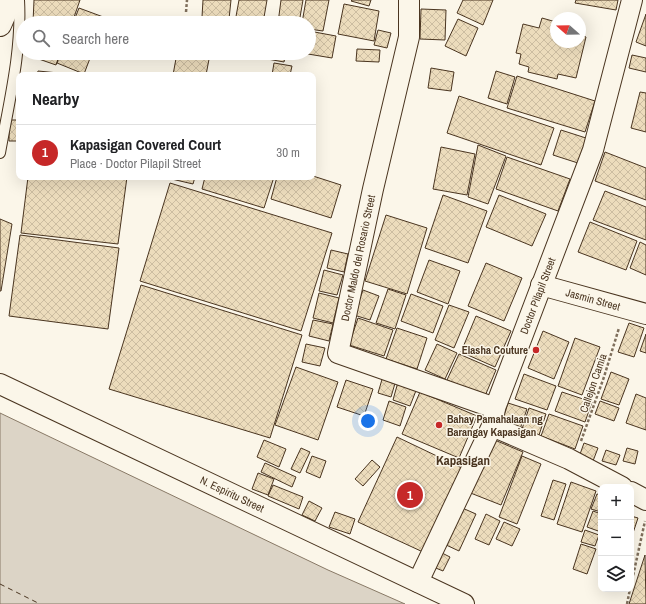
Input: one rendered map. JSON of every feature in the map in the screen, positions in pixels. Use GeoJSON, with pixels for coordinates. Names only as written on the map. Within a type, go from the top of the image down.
{"type":"FeatureCollection","features":[{"type":"Feature","properties":{"kind":"main road"},"geometry":{"type":"LineString","coordinates":[[0,25],[11,0]]}},
{"type":"Feature","properties":{"kind":"street","name":"Doctor Maldo del Rosario Street"},"geometry":{"type":"LineString","coordinates":[[409,0],[409,37],[373,189],[338,353],[493,417]]}},
{"type":"Feature","properties":{"kind":"street","name":"Doctor Pilapil Street"},"geometry":{"type":"LineString","coordinates":[[418,582],[493,417],[541,285],[593,150],[632,0]]}},
{"type":"Feature","properties":{"kind":"street","name":"Jasmin Street"},"geometry":{"type":"LineString","coordinates":[[541,285],[646,314]]}},
{"type":"Feature","properties":{"kind":"street","name":"N. Espiritu Street"},"geometry":{"type":"LineString","coordinates":[[0,384],[464,604]]}},
{"type":"Feature","properties":{"kind":"street"},"geometry":{"type":"LineString","coordinates":[[493,417],[616,484]]}},
{"type":"Feature","properties":{"kind":"street"},"geometry":{"type":"LineString","coordinates":[[634,494],[646,500]]}},
{"type":"Feature","properties":{"kind":"lane"},"geometry":{"type":"LineString","coordinates":[[19,0],[20,16]]}},
{"type":"Feature","properties":{"kind":"lane"},"geometry":{"type":"LineString","coordinates":[[0,153],[17,60]]}},
{"type":"Feature","properties":{"kind":"path"},"geometry":{"type":"LineString","coordinates":[[186,12],[187,0]]}},
{"type":"Feature","properties":{"kind":"path","name":"Callejon Camia"},"geometry":{"type":"LineString","coordinates":[[574,462],[604,377],[626,308]]}},
{"type":"Feature","properties":{"kind":"path"},"geometry":{"type":"LineString","coordinates":[[634,572],[646,519]]}},
{"type":"Feature","properties":{"kind":"path"},"geometry":{"type":"LineString","coordinates":[[627,604],[629,592]]}},
{"type":"Feature","properties":{"kind":"shaded area"},"geometry":{"type":"Polygon","coordinates":[[[0,413],[328,570],[405,604],[0,604],[0,413]]]}},
{"type":"Feature","properties":{"kind":"building"},"geometry":{"type":"Polygon","coordinates":[[[34,0],[80,0],[74,16],[33,16],[34,0]]]}},
{"type":"Feature","properties":{"kind":"building"},"geometry":{"type":"Polygon","coordinates":[[[203,0],[231,0],[229,16],[202,16],[203,0]]]}},
{"type":"Feature","properties":{"kind":"building"},"geometry":{"type":"Polygon","coordinates":[[[239,0],[267,0],[264,16],[236,16],[239,0]]]}},
{"type":"Feature","properties":{"kind":"building"},"geometry":{"type":"Polygon","coordinates":[[[281,0],[303,0],[300,16],[279,16],[281,0]]]}},
{"type":"Feature","properties":{"kind":"building"},"geometry":{"type":"Polygon","coordinates":[[[306,0],[329,0],[323,31],[316,30],[316,16],[303,16],[306,0]]]}},
{"type":"Feature","properties":{"kind":"building"},"geometry":{"type":"Polygon","coordinates":[[[371,0],[369,6],[351,1],[371,0]]]}},
{"type":"Feature","properties":{"kind":"building"},"geometry":{"type":"Polygon","coordinates":[[[463,0],[493,0],[483,25],[457,13],[463,0]]]}},
{"type":"Feature","properties":{"kind":"building"},"geometry":{"type":"Polygon","coordinates":[[[576,0],[618,0],[616,10],[575,3],[576,0]]]}},
{"type":"Feature","properties":{"kind":"building"},"geometry":{"type":"Polygon","coordinates":[[[344,4],[379,11],[374,41],[338,34],[344,4]]]}},
{"type":"Feature","properties":{"kind":"building"},"geometry":{"type":"Polygon","coordinates":[[[79,8],[101,16],[76,16],[79,8]]]}},
{"type":"Feature","properties":{"kind":"building"},"geometry":{"type":"Polygon","coordinates":[[[421,9],[446,10],[445,40],[420,39],[421,9]]]}},
{"type":"Feature","properties":{"kind":"building"},"geometry":{"type":"Polygon","coordinates":[[[646,14],[646,46],[636,42],[646,14]]]}},
{"type":"Feature","properties":{"kind":"building"},"geometry":{"type":"Polygon","coordinates":[[[542,18],[550,20],[550,48],[583,48],[576,78],[558,74],[557,79],[528,72],[529,67],[519,64],[521,54],[516,53],[523,24],[539,28],[542,18]]]}},
{"type":"Feature","properties":{"kind":"building"},"geometry":{"type":"Polygon","coordinates":[[[458,19],[478,28],[466,56],[445,46],[458,19]]]}},
{"type":"Feature","properties":{"kind":"building"},"geometry":{"type":"Polygon","coordinates":[[[378,30],[391,33],[387,48],[374,45],[378,30]]]}},
{"type":"Feature","properties":{"kind":"building"},"geometry":{"type":"Polygon","coordinates":[[[316,32],[336,36],[332,58],[316,55],[316,32]]]}},
{"type":"Feature","properties":{"kind":"building"},"geometry":{"type":"Polygon","coordinates":[[[357,49],[380,50],[379,62],[356,61],[357,49]]]}},
{"type":"Feature","properties":{"kind":"building"},"geometry":{"type":"Polygon","coordinates":[[[632,55],[646,58],[646,72],[629,68],[632,55]]]}},
{"type":"Feature","properties":{"kind":"building"},"geometry":{"type":"Polygon","coordinates":[[[42,60],[58,60],[56,65],[42,60]]]}},
{"type":"Feature","properties":{"kind":"building"},"geometry":{"type":"Polygon","coordinates":[[[58,60],[89,60],[85,72],[79,72],[57,63],[58,60]]]}},
{"type":"Feature","properties":{"kind":"building"},"geometry":{"type":"Polygon","coordinates":[[[176,60],[209,60],[207,72],[174,72],[176,60]]]}},
{"type":"Feature","properties":{"kind":"building"},"geometry":{"type":"Polygon","coordinates":[[[273,60],[284,60],[284,62],[273,60]]]}},
{"type":"Feature","properties":{"kind":"building"},"geometry":{"type":"Polygon","coordinates":[[[274,63],[292,66],[291,72],[272,72],[274,63]]]}},
{"type":"Feature","properties":{"kind":"building"},"geometry":{"type":"Polygon","coordinates":[[[431,68],[454,72],[451,91],[428,88],[431,68]]]}},
{"type":"Feature","properties":{"kind":"building"},"geometry":{"type":"Polygon","coordinates":[[[496,71],[515,77],[507,104],[488,98],[496,71]]]}},
{"type":"Feature","properties":{"kind":"building"},"geometry":{"type":"Polygon","coordinates":[[[517,76],[595,101],[585,132],[507,108],[517,76]]]}},
{"type":"Feature","properties":{"kind":"building"},"geometry":{"type":"Polygon","coordinates":[[[640,92],[646,93],[646,132],[631,128],[640,92]]]}},
{"type":"Feature","properties":{"kind":"building"},"geometry":{"type":"Polygon","coordinates":[[[459,96],[554,128],[541,165],[447,133],[459,96]]]}},
{"type":"Feature","properties":{"kind":"building"},"geometry":{"type":"Polygon","coordinates":[[[9,120],[16,120],[16,141],[9,141],[9,120]]]}},
{"type":"Feature","properties":{"kind":"building"},"geometry":{"type":"Polygon","coordinates":[[[561,130],[589,139],[581,164],[553,155],[561,130]]]}},
{"type":"Feature","properties":{"kind":"building"},"geometry":{"type":"Polygon","coordinates":[[[478,145],[506,156],[488,204],[468,197],[478,145]]]}},
{"type":"Feature","properties":{"kind":"building"},"geometry":{"type":"Polygon","coordinates":[[[441,147],[475,154],[467,195],[433,189],[441,147]]]}},
{"type":"Feature","properties":{"kind":"building"},"geometry":{"type":"Polygon","coordinates":[[[605,152],[646,168],[646,200],[595,181],[605,152]]]}},
{"type":"Feature","properties":{"kind":"building"},"geometry":{"type":"Polygon","coordinates":[[[507,157],[570,179],[558,211],[496,189],[507,157]]]}},
{"type":"Feature","properties":{"kind":"building"},"geometry":{"type":"Polygon","coordinates":[[[316,177],[341,185],[331,218],[271,199],[276,180],[316,180],[316,177]]]}},
{"type":"Feature","properties":{"kind":"building"},"geometry":{"type":"Polygon","coordinates":[[[28,180],[127,180],[118,244],[21,233],[28,180]]]}},
{"type":"Feature","properties":{"kind":"building"},"geometry":{"type":"Polygon","coordinates":[[[176,180],[194,180],[193,184],[176,180]]]}},
{"type":"Feature","properties":{"kind":"building"},"geometry":{"type":"Polygon","coordinates":[[[204,180],[273,180],[264,208],[202,189],[204,180]]]}},
{"type":"Feature","properties":{"kind":"building"},"geometry":{"type":"Polygon","coordinates":[[[170,183],[332,233],[301,331],[140,281],[170,183]]]}},
{"type":"Feature","properties":{"kind":"building"},"geometry":{"type":"Polygon","coordinates":[[[605,191],[646,207],[646,240],[593,220],[605,191]]]}},
{"type":"Feature","properties":{"kind":"building"},"geometry":{"type":"Polygon","coordinates":[[[443,195],[487,211],[468,263],[425,248],[443,195]]]}},
{"type":"Feature","properties":{"kind":"building"},"geometry":{"type":"Polygon","coordinates":[[[499,195],[546,214],[532,246],[486,227],[499,195]]]}},
{"type":"Feature","properties":{"kind":"building"},"geometry":{"type":"Polygon","coordinates":[[[386,215],[427,228],[407,294],[365,281],[386,215]]]}},
{"type":"Feature","properties":{"kind":"building"},"geometry":{"type":"Polygon","coordinates":[[[0,219],[12,224],[1,291],[0,291],[0,219]]]}},
{"type":"Feature","properties":{"kind":"building"},"geometry":{"type":"Polygon","coordinates":[[[590,222],[637,241],[626,270],[578,252],[590,222]]]}},
{"type":"Feature","properties":{"kind":"building"},"geometry":{"type":"Polygon","coordinates":[[[20,235],[119,248],[108,329],[9,316],[20,235]]]}},
{"type":"Feature","properties":{"kind":"building"},"geometry":{"type":"Polygon","coordinates":[[[640,242],[646,245],[646,275],[630,268],[640,242]]]}},
{"type":"Feature","properties":{"kind":"building"},"geometry":{"type":"Polygon","coordinates":[[[331,250],[348,254],[344,272],[327,268],[331,250]]]}},
{"type":"Feature","properties":{"kind":"building"},"geometry":{"type":"Polygon","coordinates":[[[429,260],[460,271],[448,304],[417,292],[429,260]]]}},
{"type":"Feature","properties":{"kind":"building"},"geometry":{"type":"Polygon","coordinates":[[[486,263],[522,278],[504,321],[468,306],[486,263]]]}},
{"type":"Feature","properties":{"kind":"building"},"geometry":{"type":"Polygon","coordinates":[[[324,270],[343,275],[337,295],[319,291],[324,270]]]}},
{"type":"Feature","properties":{"kind":"building"},"geometry":{"type":"Polygon","coordinates":[[[141,285],[302,335],[270,438],[109,389],[141,285]]]}},
{"type":"Feature","properties":{"kind":"building"},"geometry":{"type":"Polygon","coordinates":[[[388,289],[406,295],[395,329],[376,323],[388,289]]]}},
{"type":"Feature","properties":{"kind":"building"},"geometry":{"type":"Polygon","coordinates":[[[363,290],[379,296],[370,320],[354,315],[363,290]]]}},
{"type":"Feature","properties":{"kind":"building"},"geometry":{"type":"Polygon","coordinates":[[[319,293],[339,298],[333,323],[313,318],[319,293]]]}},
{"type":"Feature","properties":{"kind":"building"},"geometry":{"type":"Polygon","coordinates":[[[411,294],[443,306],[433,333],[401,321],[411,294]]]}},
{"type":"Feature","properties":{"kind":"building"},"geometry":{"type":"Polygon","coordinates":[[[449,305],[469,312],[454,348],[435,340],[449,305]]]}},
{"type":"Feature","properties":{"kind":"building"},"geometry":{"type":"Polygon","coordinates":[[[476,316],[511,331],[495,367],[461,352],[476,316]]]}},
{"type":"Feature","properties":{"kind":"building"},"geometry":{"type":"Polygon","coordinates":[[[358,318],[393,330],[384,356],[349,345],[358,318]]]}},
{"type":"Feature","properties":{"kind":"building"},"geometry":{"type":"Polygon","coordinates":[[[313,320],[333,324],[329,341],[309,336],[313,320]]]}},
{"type":"Feature","properties":{"kind":"building"},"geometry":{"type":"Polygon","coordinates":[[[629,323],[644,328],[634,357],[618,352],[629,323]]]}},
{"type":"Feature","properties":{"kind":"building"},"geometry":{"type":"Polygon","coordinates":[[[397,328],[427,338],[417,369],[386,359],[397,328]]]}},
{"type":"Feature","properties":{"kind":"building"},"geometry":{"type":"Polygon","coordinates":[[[543,331],[569,342],[554,379],[528,368],[543,331]]]}},
{"type":"Feature","properties":{"kind":"building"},"geometry":{"type":"Polygon","coordinates":[[[646,334],[646,353],[640,351],[646,334]]]}},
{"type":"Feature","properties":{"kind":"building"},"geometry":{"type":"Polygon","coordinates":[[[575,338],[600,347],[582,395],[558,386],[575,338]]]}},
{"type":"Feature","properties":{"kind":"building"},"geometry":{"type":"Polygon","coordinates":[[[306,344],[325,348],[320,366],[302,362],[306,344]]]}},
{"type":"Feature","properties":{"kind":"building"},"geometry":{"type":"Polygon","coordinates":[[[437,344],[457,353],[445,379],[425,370],[437,344]]]}},
{"type":"Feature","properties":{"kind":"building"},"geometry":{"type":"Polygon","coordinates":[[[459,354],[496,370],[485,396],[447,380],[459,354]]]}},
{"type":"Feature","properties":{"kind":"building"},"geometry":{"type":"Polygon","coordinates":[[[296,367],[338,382],[318,440],[275,425],[296,367]]]}},
{"type":"Feature","properties":{"kind":"building"},"geometry":{"type":"Polygon","coordinates":[[[611,372],[629,379],[619,405],[601,399],[611,372]]]}},
{"type":"Feature","properties":{"kind":"building"},"geometry":{"type":"Polygon","coordinates":[[[524,374],[556,386],[547,410],[515,399],[524,374]]]}},
{"type":"Feature","properties":{"kind":"building"},"geometry":{"type":"Polygon","coordinates":[[[383,376],[396,380],[391,397],[378,393],[383,376]]]}},
{"type":"Feature","properties":{"kind":"building"},"geometry":{"type":"Polygon","coordinates":[[[346,380],[373,389],[364,416],[337,407],[346,380]]]}},
{"type":"Feature","properties":{"kind":"building"},"geometry":{"type":"Polygon","coordinates":[[[398,382],[417,388],[410,406],[393,400],[398,382]]]}},
{"type":"Feature","properties":{"kind":"building","name":"Bahay Pamahalaan ng Barangay Kapasigan"},"geometry":{"type":"Polygon","coordinates":[[[420,392],[477,416],[459,458],[402,434],[420,392]]]}},
{"type":"Feature","properties":{"kind":"building"},"geometry":{"type":"Polygon","coordinates":[[[562,392],[592,402],[585,422],[555,411],[562,392]]]}},
{"type":"Feature","properties":{"kind":"building"},"geometry":{"type":"Polygon","coordinates":[[[636,394],[646,398],[646,430],[626,423],[636,394]]]}},
{"type":"Feature","properties":{"kind":"building"},"geometry":{"type":"Polygon","coordinates":[[[389,401],[406,407],[400,426],[383,420],[389,401]]]}},
{"type":"Feature","properties":{"kind":"building"},"geometry":{"type":"Polygon","coordinates":[[[600,401],[619,408],[614,421],[595,414],[600,401]]]}},
{"type":"Feature","properties":{"kind":"building"},"geometry":{"type":"Polygon","coordinates":[[[508,403],[527,409],[520,429],[502,422],[508,403]]]}},
{"type":"Feature","properties":{"kind":"building"},"geometry":{"type":"Polygon","coordinates":[[[529,408],[546,414],[537,441],[520,435],[529,408]]]}},
{"type":"Feature","properties":{"kind":"building"},"geometry":{"type":"Polygon","coordinates":[[[549,414],[583,426],[575,449],[541,436],[549,414]]]}},
{"type":"Feature","properties":{"kind":"building"},"geometry":{"type":"Polygon","coordinates":[[[397,437],[462,468],[423,552],[358,522],[397,437]]]}},
{"type":"Feature","properties":{"kind":"building"},"geometry":{"type":"Polygon","coordinates":[[[490,438],[523,452],[501,505],[468,492],[490,438]]]}},
{"type":"Feature","properties":{"kind":"building"},"geometry":{"type":"Polygon","coordinates":[[[264,440],[286,449],[279,467],[257,457],[264,440]]]}},
{"type":"Feature","properties":{"kind":"building"},"geometry":{"type":"Polygon","coordinates":[[[584,443],[598,448],[593,461],[579,457],[584,443]]]}},
{"type":"Feature","properties":{"kind":"building"},"geometry":{"type":"Polygon","coordinates":[[[301,448],[310,452],[300,473],[291,469],[301,448]]]}},
{"type":"Feature","properties":{"kind":"building"},"geometry":{"type":"Polygon","coordinates":[[[627,448],[638,451],[635,464],[623,461],[627,448]]]}},
{"type":"Feature","properties":{"kind":"building"},"geometry":{"type":"Polygon","coordinates":[[[606,450],[620,455],[616,465],[602,461],[606,450]]]}},
{"type":"Feature","properties":{"kind":"building"},"geometry":{"type":"Polygon","coordinates":[[[312,456],[326,461],[320,478],[306,472],[312,456]]]}},
{"type":"Feature","properties":{"kind":"building"},"geometry":{"type":"Polygon","coordinates":[[[522,456],[541,464],[517,524],[499,517],[522,456]]]}},
{"type":"Feature","properties":{"kind":"building"},"geometry":{"type":"Polygon","coordinates":[[[372,460],[380,467],[363,486],[355,479],[372,460]]]}},
{"type":"Feature","properties":{"kind":"building"},"geometry":{"type":"Polygon","coordinates":[[[265,463],[296,477],[292,487],[261,472],[265,463]]]}},
{"type":"Feature","properties":{"kind":"building"},"geometry":{"type":"Polygon","coordinates":[[[258,473],[274,479],[268,495],[252,489],[258,473]]]}},
{"type":"Feature","properties":{"kind":"building"},"geometry":{"type":"Polygon","coordinates":[[[553,480],[566,484],[554,520],[541,516],[553,480]]]}},
{"type":"Feature","properties":{"kind":"building"},"geometry":{"type":"Polygon","coordinates":[[[571,482],[596,491],[582,532],[557,524],[571,482]]]}},
{"type":"Feature","properties":{"kind":"building"},"geometry":{"type":"Polygon","coordinates":[[[273,485],[303,497],[299,509],[268,496],[273,485]]]}},
{"type":"Feature","properties":{"kind":"building"},"geometry":{"type":"Polygon","coordinates":[[[597,494],[598,494],[598,511],[591,509],[597,494]]]}},
{"type":"Feature","properties":{"kind":"building"},"geometry":{"type":"Polygon","coordinates":[[[309,501],[322,508],[315,521],[302,515],[309,501]]]}},
{"type":"Feature","properties":{"kind":"building"},"geometry":{"type":"Polygon","coordinates":[[[460,507],[476,514],[459,551],[444,544],[460,507]]]}},
{"type":"Feature","properties":{"kind":"building"},"geometry":{"type":"Polygon","coordinates":[[[593,511],[598,513],[598,531],[587,527],[593,511]]]}},
{"type":"Feature","properties":{"kind":"building"},"geometry":{"type":"Polygon","coordinates":[[[335,512],[355,519],[350,534],[329,527],[335,512]]]}},
{"type":"Feature","properties":{"kind":"building"},"geometry":{"type":"Polygon","coordinates":[[[486,514],[500,521],[489,545],[475,539],[486,514]]]}},
{"type":"Feature","properties":{"kind":"building"},"geometry":{"type":"Polygon","coordinates":[[[634,517],[638,518],[634,530],[634,517]]]}},
{"type":"Feature","properties":{"kind":"building"},"geometry":{"type":"Polygon","coordinates":[[[504,522],[520,529],[512,546],[496,539],[504,522]]]}},
{"type":"Feature","properties":{"kind":"building"},"geometry":{"type":"Polygon","coordinates":[[[585,530],[598,535],[595,546],[581,542],[585,530]]]}},
{"type":"Feature","properties":{"kind":"building"},"geometry":{"type":"Polygon","coordinates":[[[581,544],[596,549],[587,574],[573,569],[581,544]]]}},
{"type":"Feature","properties":{"kind":"building"},"geometry":{"type":"Polygon","coordinates":[[[438,551],[450,557],[443,571],[431,566],[438,551]]]}},
{"type":"Feature","properties":{"kind":"building"},"geometry":{"type":"Polygon","coordinates":[[[645,555],[646,604],[629,604],[645,555]]]}},
{"type":"Feature","properties":{"kind":"ferry route"},"geometry":{"type":"LineString","coordinates":[[0,584],[40,604]]}},
{"type":"Feature","properties":{"kind":"place","name":"Elasha Couture"},"geometry":{"type":"Point","coordinates":[536,350]}},
{"type":"Feature","properties":{"kind":"place","name":"Bahay Pamahalaan ng Barangay Kapasigan"},"geometry":{"type":"Point","coordinates":[439,425]}},
{"type":"Feature","properties":{"kind":"place","name":"Kapasigan Covered Court"},"geometry":{"type":"Point","coordinates":[410,495]}},
{"type":"Feature","properties":{"kind":"district","name":"Kapasigan"},"geometry":{"type":"Point","coordinates":[463,460]}}]}
